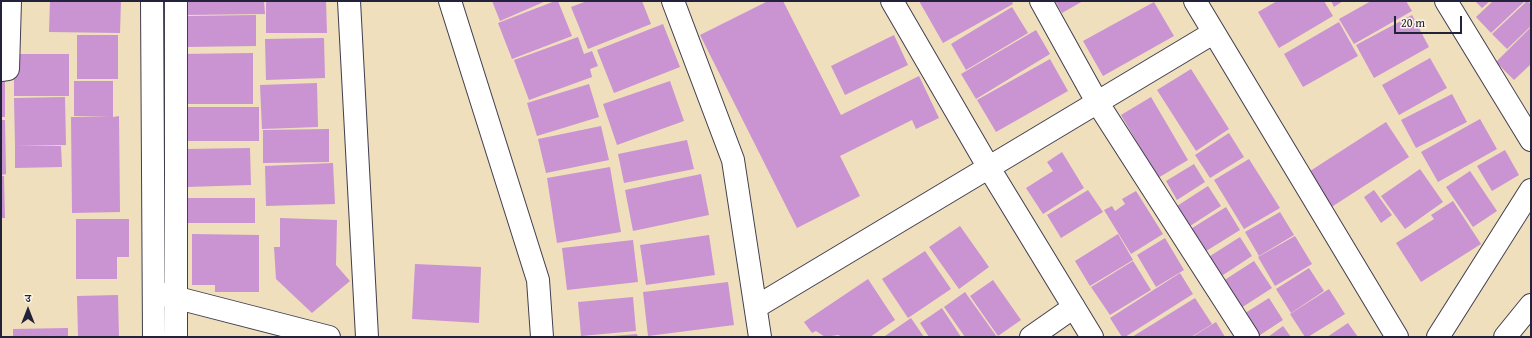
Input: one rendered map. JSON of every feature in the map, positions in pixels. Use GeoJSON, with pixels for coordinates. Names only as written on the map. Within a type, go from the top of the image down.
{"type":"FeatureCollection","features":[{"type":"Feature","properties":{"kind":"street"},"geometry":{"type":"LineString","coordinates":[[1,70],[8,70],[10,1]]}},
{"type":"Feature","properties":{"kind":"street"},"geometry":{"type":"LineString","coordinates":[[152,1],[154,337]]}},
{"type":"Feature","properties":{"kind":"street"},"geometry":{"type":"LineString","coordinates":[[176,1],[176,337]]}},
{"type":"Feature","properties":{"kind":"street"},"geometry":{"type":"LineString","coordinates":[[349,1],[367,337]]}},
{"type":"Feature","properties":{"kind":"street"},"geometry":{"type":"LineString","coordinates":[[450,1],[538,280],[542,337]]}},
{"type":"Feature","properties":{"kind":"street"},"geometry":{"type":"LineString","coordinates":[[673,1],[733,160],[760,337]]}},
{"type":"Feature","properties":{"kind":"street"},"geometry":{"type":"LineString","coordinates":[[892,1],[988,168],[1092,337]]}},
{"type":"Feature","properties":{"kind":"street"},"geometry":{"type":"LineString","coordinates":[[1041,1],[1097,102],[1248,337]]}},
{"type":"Feature","properties":{"kind":"street"},"geometry":{"type":"LineString","coordinates":[[1194,1],[1397,337]]}},
{"type":"Feature","properties":{"kind":"street"},"geometry":{"type":"LineString","coordinates":[[1446,1],[1531,140]]}},
{"type":"Feature","properties":{"kind":"street"},"geometry":{"type":"LineString","coordinates":[[756,307],[1213,33]]}},
{"type":"Feature","properties":{"kind":"street"},"geometry":{"type":"LineString","coordinates":[[1438,337],[1531,190]]}},
{"type":"Feature","properties":{"kind":"street"},"geometry":{"type":"LineString","coordinates":[[153,292],[329,337]]}},
{"type":"Feature","properties":{"kind":"street"},"geometry":{"type":"LineString","coordinates":[[1505,337],[1531,305]]}},
{"type":"Feature","properties":{"kind":"street"},"geometry":{"type":"LineString","coordinates":[[1031,337],[1074,308]]}},
{"type":"Feature","properties":{"kind":"building"},"geometry":{"type":"Polygon","coordinates":[[[50,1],[121,1],[120,33],[49,32],[50,1]]]}},
{"type":"Feature","properties":{"kind":"building"},"geometry":{"type":"Polygon","coordinates":[[[185,1],[264,1],[265,14],[185,15],[185,1]]]}},
{"type":"Feature","properties":{"kind":"building"},"geometry":{"type":"Polygon","coordinates":[[[326,1],[327,33],[266,33],[266,2],[326,1]]]}},
{"type":"Feature","properties":{"kind":"building"},"geometry":{"type":"Polygon","coordinates":[[[492,1],[546,1],[500,21],[492,1]]]}},
{"type":"Feature","properties":{"kind":"building"},"geometry":{"type":"Polygon","coordinates":[[[558,1],[572,36],[512,59],[498,23],[558,1]]]}},
{"type":"Feature","properties":{"kind":"building"},"geometry":{"type":"Polygon","coordinates":[[[587,1],[642,1],[651,24],[588,49],[571,7],[587,1]]]}},
{"type":"Feature","properties":{"kind":"building"},"geometry":{"type":"Polygon","coordinates":[[[768,1],[783,1],[841,115],[919,76],[939,118],[916,129],[912,120],[840,156],[860,196],[797,228],[700,35],[768,1]]]}},
{"type":"Feature","properties":{"kind":"building"},"geometry":{"type":"Polygon","coordinates":[[[919,1],[1012,1],[1013,4],[943,43],[919,1]]]}},
{"type":"Feature","properties":{"kind":"building"},"geometry":{"type":"Polygon","coordinates":[[[1055,1],[1083,1],[1062,13],[1055,1]]]}},
{"type":"Feature","properties":{"kind":"building"},"geometry":{"type":"Polygon","coordinates":[[[1277,1],[1324,1],[1333,16],[1279,48],[1258,12],[1277,1]]]}},
{"type":"Feature","properties":{"kind":"building"},"geometry":{"type":"Polygon","coordinates":[[[1331,1],[1343,1],[1334,7],[1331,1]]]}},
{"type":"Feature","properties":{"kind":"building"},"geometry":{"type":"Polygon","coordinates":[[[1371,1],[1406,1],[1412,11],[1354,44],[1339,19],[1371,1]]]}},
{"type":"Feature","properties":{"kind":"building"},"geometry":{"type":"Polygon","coordinates":[[[1475,1],[1490,1],[1482,8],[1475,1]]]}},
{"type":"Feature","properties":{"kind":"building"},"geometry":{"type":"Polygon","coordinates":[[[1493,1],[1525,1],[1491,33],[1476,17],[1493,1]]]}},
{"type":"Feature","properties":{"kind":"building"},"geometry":{"type":"Polygon","coordinates":[[[1527,1],[1531,4],[1531,26],[1507,49],[1492,34],[1527,1]]]}},
{"type":"Feature","properties":{"kind":"building"},"geometry":{"type":"Polygon","coordinates":[[[1154,2],[1174,36],[1103,76],[1083,41],[1154,2]]]}},
{"type":"Feature","properties":{"kind":"building"},"geometry":{"type":"Polygon","coordinates":[[[1012,7],[1028,33],[966,70],[951,44],[1012,7]]]}},
{"type":"Feature","properties":{"kind":"building"},"geometry":{"type":"Polygon","coordinates":[[[256,15],[256,46],[186,47],[186,16],[256,15]]]}},
{"type":"Feature","properties":{"kind":"building"},"geometry":{"type":"Polygon","coordinates":[[[1412,15],[1429,47],[1374,78],[1356,45],[1412,15]]]}},
{"type":"Feature","properties":{"kind":"building"},"geometry":{"type":"Polygon","coordinates":[[[1339,22],[1358,56],[1303,87],[1284,54],[1339,22]]]}},
{"type":"Feature","properties":{"kind":"building"},"geometry":{"type":"Polygon","coordinates":[[[663,24],[680,67],[614,93],[597,50],[663,24]]]}},
{"type":"Feature","properties":{"kind":"building"},"geometry":{"type":"Polygon","coordinates":[[[1531,27],[1531,64],[1514,80],[1496,62],[1531,27]]]}},
{"type":"Feature","properties":{"kind":"building"},"geometry":{"type":"Polygon","coordinates":[[[1036,30],[1050,54],[976,99],[961,74],[1036,30]]]}},
{"type":"Feature","properties":{"kind":"building"},"geometry":{"type":"Polygon","coordinates":[[[77,35],[118,35],[118,79],[77,79],[77,35]]]}},
{"type":"Feature","properties":{"kind":"building"},"geometry":{"type":"Polygon","coordinates":[[[894,35],[908,65],[845,95],[831,66],[894,35]]]}},
{"type":"Feature","properties":{"kind":"building"},"geometry":{"type":"Polygon","coordinates":[[[578,37],[584,54],[592,51],[598,66],[590,69],[592,77],[529,100],[514,60],[578,37]]]}},
{"type":"Feature","properties":{"kind":"building"},"geometry":{"type":"Polygon","coordinates":[[[324,38],[325,78],[266,80],[265,39],[324,38]]]}},
{"type":"Feature","properties":{"kind":"building"},"geometry":{"type":"Polygon","coordinates":[[[253,53],[253,104],[182,104],[181,54],[253,53]]]}},
{"type":"Feature","properties":{"kind":"building"},"geometry":{"type":"Polygon","coordinates":[[[14,54],[69,54],[69,96],[14,96],[14,54]]]}},
{"type":"Feature","properties":{"kind":"building"},"geometry":{"type":"Polygon","coordinates":[[[1430,58],[1447,88],[1399,115],[1382,85],[1430,58]]]}},
{"type":"Feature","properties":{"kind":"building"},"geometry":{"type":"Polygon","coordinates":[[[1050,59],[1068,91],[996,132],[977,100],[1050,59]]]}},
{"type":"Feature","properties":{"kind":"building"},"geometry":{"type":"Polygon","coordinates":[[[1191,69],[1229,129],[1196,151],[1157,90],[1191,69]]]}},
{"type":"Feature","properties":{"kind":"building"},"geometry":{"type":"Polygon","coordinates":[[[1,77],[5,77],[5,117],[1,117],[1,77]]]}},
{"type":"Feature","properties":{"kind":"building"},"geometry":{"type":"Polygon","coordinates":[[[74,81],[113,81],[113,117],[119,116],[120,212],[72,213],[71,117],[110,117],[74,116],[74,81]]]}},
{"type":"Feature","properties":{"kind":"building"},"geometry":{"type":"Polygon","coordinates":[[[670,81],[684,121],[617,145],[603,104],[670,81]]]}},
{"type":"Feature","properties":{"kind":"building"},"geometry":{"type":"Polygon","coordinates":[[[317,83],[318,127],[262,129],[260,85],[317,83]]]}},
{"type":"Feature","properties":{"kind":"building"},"geometry":{"type":"Polygon","coordinates":[[[589,84],[599,117],[537,136],[527,103],[589,84]]]}},
{"type":"Feature","properties":{"kind":"building"},"geometry":{"type":"Polygon","coordinates":[[[1452,94],[1467,122],[1416,148],[1401,120],[1452,94]]]}},
{"type":"Feature","properties":{"kind":"building"},"geometry":{"type":"Polygon","coordinates":[[[65,97],[66,145],[15,146],[14,98],[65,97]]]}},
{"type":"Feature","properties":{"kind":"building"},"geometry":{"type":"Polygon","coordinates":[[[1151,97],[1188,160],[1158,178],[1121,115],[1151,97]]]}},
{"type":"Feature","properties":{"kind":"building"},"geometry":{"type":"Polygon","coordinates":[[[179,107],[259,107],[259,141],[179,141],[179,107]]]}},
{"type":"Feature","properties":{"kind":"building"},"geometry":{"type":"Polygon","coordinates":[[[1480,119],[1497,149],[1438,182],[1421,152],[1480,119]]]}},
{"type":"Feature","properties":{"kind":"building"},"geometry":{"type":"Polygon","coordinates":[[[1,120],[5,120],[6,174],[1,175],[1,120]]]}},
{"type":"Feature","properties":{"kind":"building"},"geometry":{"type":"Polygon","coordinates":[[[1386,122],[1409,157],[1330,208],[1307,173],[1386,122]]]}},
{"type":"Feature","properties":{"kind":"building"},"geometry":{"type":"Polygon","coordinates":[[[601,126],[609,160],[546,173],[538,139],[601,126]]]}},
{"type":"Feature","properties":{"kind":"building"},"geometry":{"type":"Polygon","coordinates":[[[329,129],[329,162],[263,163],[263,130],[329,129]]]}},
{"type":"Feature","properties":{"kind":"building"},"geometry":{"type":"Polygon","coordinates":[[[1229,133],[1244,157],[1210,178],[1195,155],[1229,133]]]}},
{"type":"Feature","properties":{"kind":"building"},"geometry":{"type":"Polygon","coordinates":[[[687,140],[694,169],[624,183],[618,154],[687,140]]]}},
{"type":"Feature","properties":{"kind":"building"},"geometry":{"type":"Polygon","coordinates":[[[15,146],[61,146],[62,167],[15,168],[15,146]]]}},
{"type":"Feature","properties":{"kind":"building"},"geometry":{"type":"Polygon","coordinates":[[[250,148],[251,185],[187,187],[186,149],[250,148]]]}},
{"type":"Feature","properties":{"kind":"building"},"geometry":{"type":"Polygon","coordinates":[[[1505,150],[1519,175],[1492,191],[1477,166],[1505,150]]]}},
{"type":"Feature","properties":{"kind":"building"},"geometry":{"type":"Polygon","coordinates":[[[1062,152],[1084,188],[1043,214],[1026,188],[1053,171],[1047,162],[1062,152]]]}},
{"type":"Feature","properties":{"kind":"building"},"geometry":{"type":"Polygon","coordinates":[[[1249,159],[1280,208],[1244,229],[1214,180],[1249,159]]]}},
{"type":"Feature","properties":{"kind":"building"},"geometry":{"type":"Polygon","coordinates":[[[333,163],[335,204],[266,206],[265,166],[333,163]]]}},
{"type":"Feature","properties":{"kind":"building"},"geometry":{"type":"Polygon","coordinates":[[[1194,164],[1205,182],[1177,200],[1166,181],[1194,164]]]}},
{"type":"Feature","properties":{"kind":"building"},"geometry":{"type":"Polygon","coordinates":[[[610,167],[621,232],[557,243],[547,178],[610,167]]]}},
{"type":"Feature","properties":{"kind":"building"},"geometry":{"type":"Polygon","coordinates":[[[1420,169],[1443,202],[1405,229],[1381,196],[1420,169]]]}},
{"type":"Feature","properties":{"kind":"building"},"geometry":{"type":"Polygon","coordinates":[[[1470,171],[1497,211],[1473,227],[1446,187],[1470,171]]]}},
{"type":"Feature","properties":{"kind":"building"},"geometry":{"type":"Polygon","coordinates":[[[701,174],[709,215],[633,231],[625,190],[701,174]]]}},
{"type":"Feature","properties":{"kind":"building"},"geometry":{"type":"Polygon","coordinates":[[[1,176],[4,176],[5,218],[1,218],[1,176]]]}},
{"type":"Feature","properties":{"kind":"building"},"geometry":{"type":"Polygon","coordinates":[[[1208,186],[1221,206],[1190,226],[1177,206],[1208,186]]]}},
{"type":"Feature","properties":{"kind":"building"},"geometry":{"type":"Polygon","coordinates":[[[1088,190],[1103,212],[1061,238],[1047,215],[1088,190]]]}},
{"type":"Feature","properties":{"kind":"building"},"geometry":{"type":"Polygon","coordinates":[[[1374,190],[1392,215],[1381,223],[1364,197],[1374,190]]]}},
{"type":"Feature","properties":{"kind":"building"},"geometry":{"type":"Polygon","coordinates":[[[1136,191],[1163,234],[1131,254],[1104,210],[1112,206],[1115,211],[1125,204],[1122,199],[1136,191]]]}},
{"type":"Feature","properties":{"kind":"building"},"geometry":{"type":"Polygon","coordinates":[[[188,198],[255,198],[255,223],[188,223],[188,198]]]}},
{"type":"Feature","properties":{"kind":"building"},"geometry":{"type":"Polygon","coordinates":[[[1453,201],[1481,244],[1421,282],[1396,243],[1434,219],[1431,215],[1453,201]]]}},
{"type":"Feature","properties":{"kind":"building"},"geometry":{"type":"Polygon","coordinates":[[[1226,207],[1240,230],[1203,253],[1189,230],[1226,207]]]}},
{"type":"Feature","properties":{"kind":"building"},"geometry":{"type":"Polygon","coordinates":[[[1280,212],[1294,235],[1259,256],[1245,232],[1280,212]]]}},
{"type":"Feature","properties":{"kind":"building"},"geometry":{"type":"Polygon","coordinates":[[[280,218],[337,220],[336,265],[350,281],[312,313],[276,279],[274,247],[280,247],[280,218]]]}},
{"type":"Feature","properties":{"kind":"building"},"geometry":{"type":"Polygon","coordinates":[[[76,219],[129,219],[129,257],[117,257],[117,279],[76,279],[76,219]]]}},
{"type":"Feature","properties":{"kind":"building"},"geometry":{"type":"Polygon","coordinates":[[[960,226],[989,267],[959,289],[929,247],[960,226]]]}},
{"type":"Feature","properties":{"kind":"building"},"geometry":{"type":"Polygon","coordinates":[[[192,234],[259,235],[259,292],[215,292],[215,285],[192,285],[192,234]]]}},
{"type":"Feature","properties":{"kind":"building"},"geometry":{"type":"Polygon","coordinates":[[[1118,234],[1133,260],[1090,286],[1075,261],[1118,234]]]}},
{"type":"Feature","properties":{"kind":"building"},"geometry":{"type":"Polygon","coordinates":[[[709,235],[715,275],[646,285],[640,245],[709,235]]]}},
{"type":"Feature","properties":{"kind":"building"},"geometry":{"type":"Polygon","coordinates":[[[1295,236],[1312,264],[1275,286],[1258,257],[1295,236]]]}},
{"type":"Feature","properties":{"kind":"building"},"geometry":{"type":"Polygon","coordinates":[[[1240,237],[1252,256],[1220,277],[1207,258],[1240,237]]]}},
{"type":"Feature","properties":{"kind":"building"},"geometry":{"type":"Polygon","coordinates":[[[1165,238],[1184,270],[1156,287],[1137,255],[1165,238]]]}},
{"type":"Feature","properties":{"kind":"building"},"geometry":{"type":"Polygon","coordinates":[[[633,240],[638,282],[567,290],[562,248],[633,240]]]}},
{"type":"Feature","properties":{"kind":"building"},"geometry":{"type":"Polygon","coordinates":[[[925,251],[951,289],[908,318],[882,279],[925,251]]]}},
{"type":"Feature","properties":{"kind":"building"},"geometry":{"type":"Polygon","coordinates":[[[1133,261],[1151,290],[1110,315],[1091,287],[1133,261]]]}},
{"type":"Feature","properties":{"kind":"building"},"geometry":{"type":"Polygon","coordinates":[[[1254,261],[1272,288],[1241,308],[1223,281],[1254,261]]]}},
{"type":"Feature","properties":{"kind":"building"},"geometry":{"type":"Polygon","coordinates":[[[415,264],[481,267],[479,323],[412,319],[415,264]]]}},
{"type":"Feature","properties":{"kind":"building"},"geometry":{"type":"Polygon","coordinates":[[[1309,268],[1324,291],[1291,313],[1276,289],[1309,268]]]}},
{"type":"Feature","properties":{"kind":"building"},"geometry":{"type":"Polygon","coordinates":[[[1180,273],[1193,294],[1125,337],[1122,337],[1110,318],[1180,273]]]}},
{"type":"Feature","properties":{"kind":"building"},"geometry":{"type":"Polygon","coordinates":[[[868,279],[895,320],[870,337],[843,337],[838,335],[825,337],[816,331],[812,333],[804,322],[868,279]]]}},
{"type":"Feature","properties":{"kind":"building"},"geometry":{"type":"Polygon","coordinates":[[[993,280],[1021,320],[998,336],[970,296],[993,280]]]}},
{"type":"Feature","properties":{"kind":"building"},"geometry":{"type":"Polygon","coordinates":[[[728,282],[734,325],[648,336],[643,292],[728,282]]]}},
{"type":"Feature","properties":{"kind":"building"},"geometry":{"type":"Polygon","coordinates":[[[1329,289],[1345,314],[1308,337],[1305,337],[1290,314],[1329,289]]]}},
{"type":"Feature","properties":{"kind":"building"},"geometry":{"type":"Polygon","coordinates":[[[965,292],[997,337],[965,337],[944,307],[965,292]]]}},
{"type":"Feature","properties":{"kind":"building"},"geometry":{"type":"Polygon","coordinates":[[[118,295],[119,337],[78,337],[77,296],[118,295]]]}},
{"type":"Feature","properties":{"kind":"building"},"geometry":{"type":"Polygon","coordinates":[[[633,297],[636,331],[581,336],[578,302],[633,297]]]}},
{"type":"Feature","properties":{"kind":"building"},"geometry":{"type":"Polygon","coordinates":[[[1195,298],[1212,324],[1191,337],[1132,337],[1195,298]]]}},
{"type":"Feature","properties":{"kind":"building"},"geometry":{"type":"Polygon","coordinates":[[[1269,298],[1283,320],[1257,337],[1242,315],[1269,298]]]}},
{"type":"Feature","properties":{"kind":"building"},"geometry":{"type":"Polygon","coordinates":[[[942,308],[961,337],[929,337],[920,323],[942,308]]]}},
{"type":"Feature","properties":{"kind":"building"},"geometry":{"type":"Polygon","coordinates":[[[911,318],[924,337],[885,336],[911,318]]]}},
{"type":"Feature","properties":{"kind":"building"},"geometry":{"type":"Polygon","coordinates":[[[1216,322],[1225,337],[1192,337],[1216,322]]]}},
{"type":"Feature","properties":{"kind":"building"},"geometry":{"type":"Polygon","coordinates":[[[1348,323],[1358,337],[1327,337],[1348,323]]]}},
{"type":"Feature","properties":{"kind":"building"},"geometry":{"type":"Polygon","coordinates":[[[1283,326],[1291,337],[1268,337],[1283,326]]]}},
{"type":"Feature","properties":{"kind":"building"},"geometry":{"type":"Polygon","coordinates":[[[68,328],[68,337],[13,337],[13,329],[68,328]]]}},
{"type":"Feature","properties":{"kind":"building"},"geometry":{"type":"Polygon","coordinates":[[[637,334],[638,337],[613,337],[613,336],[637,334]]]}}]}
